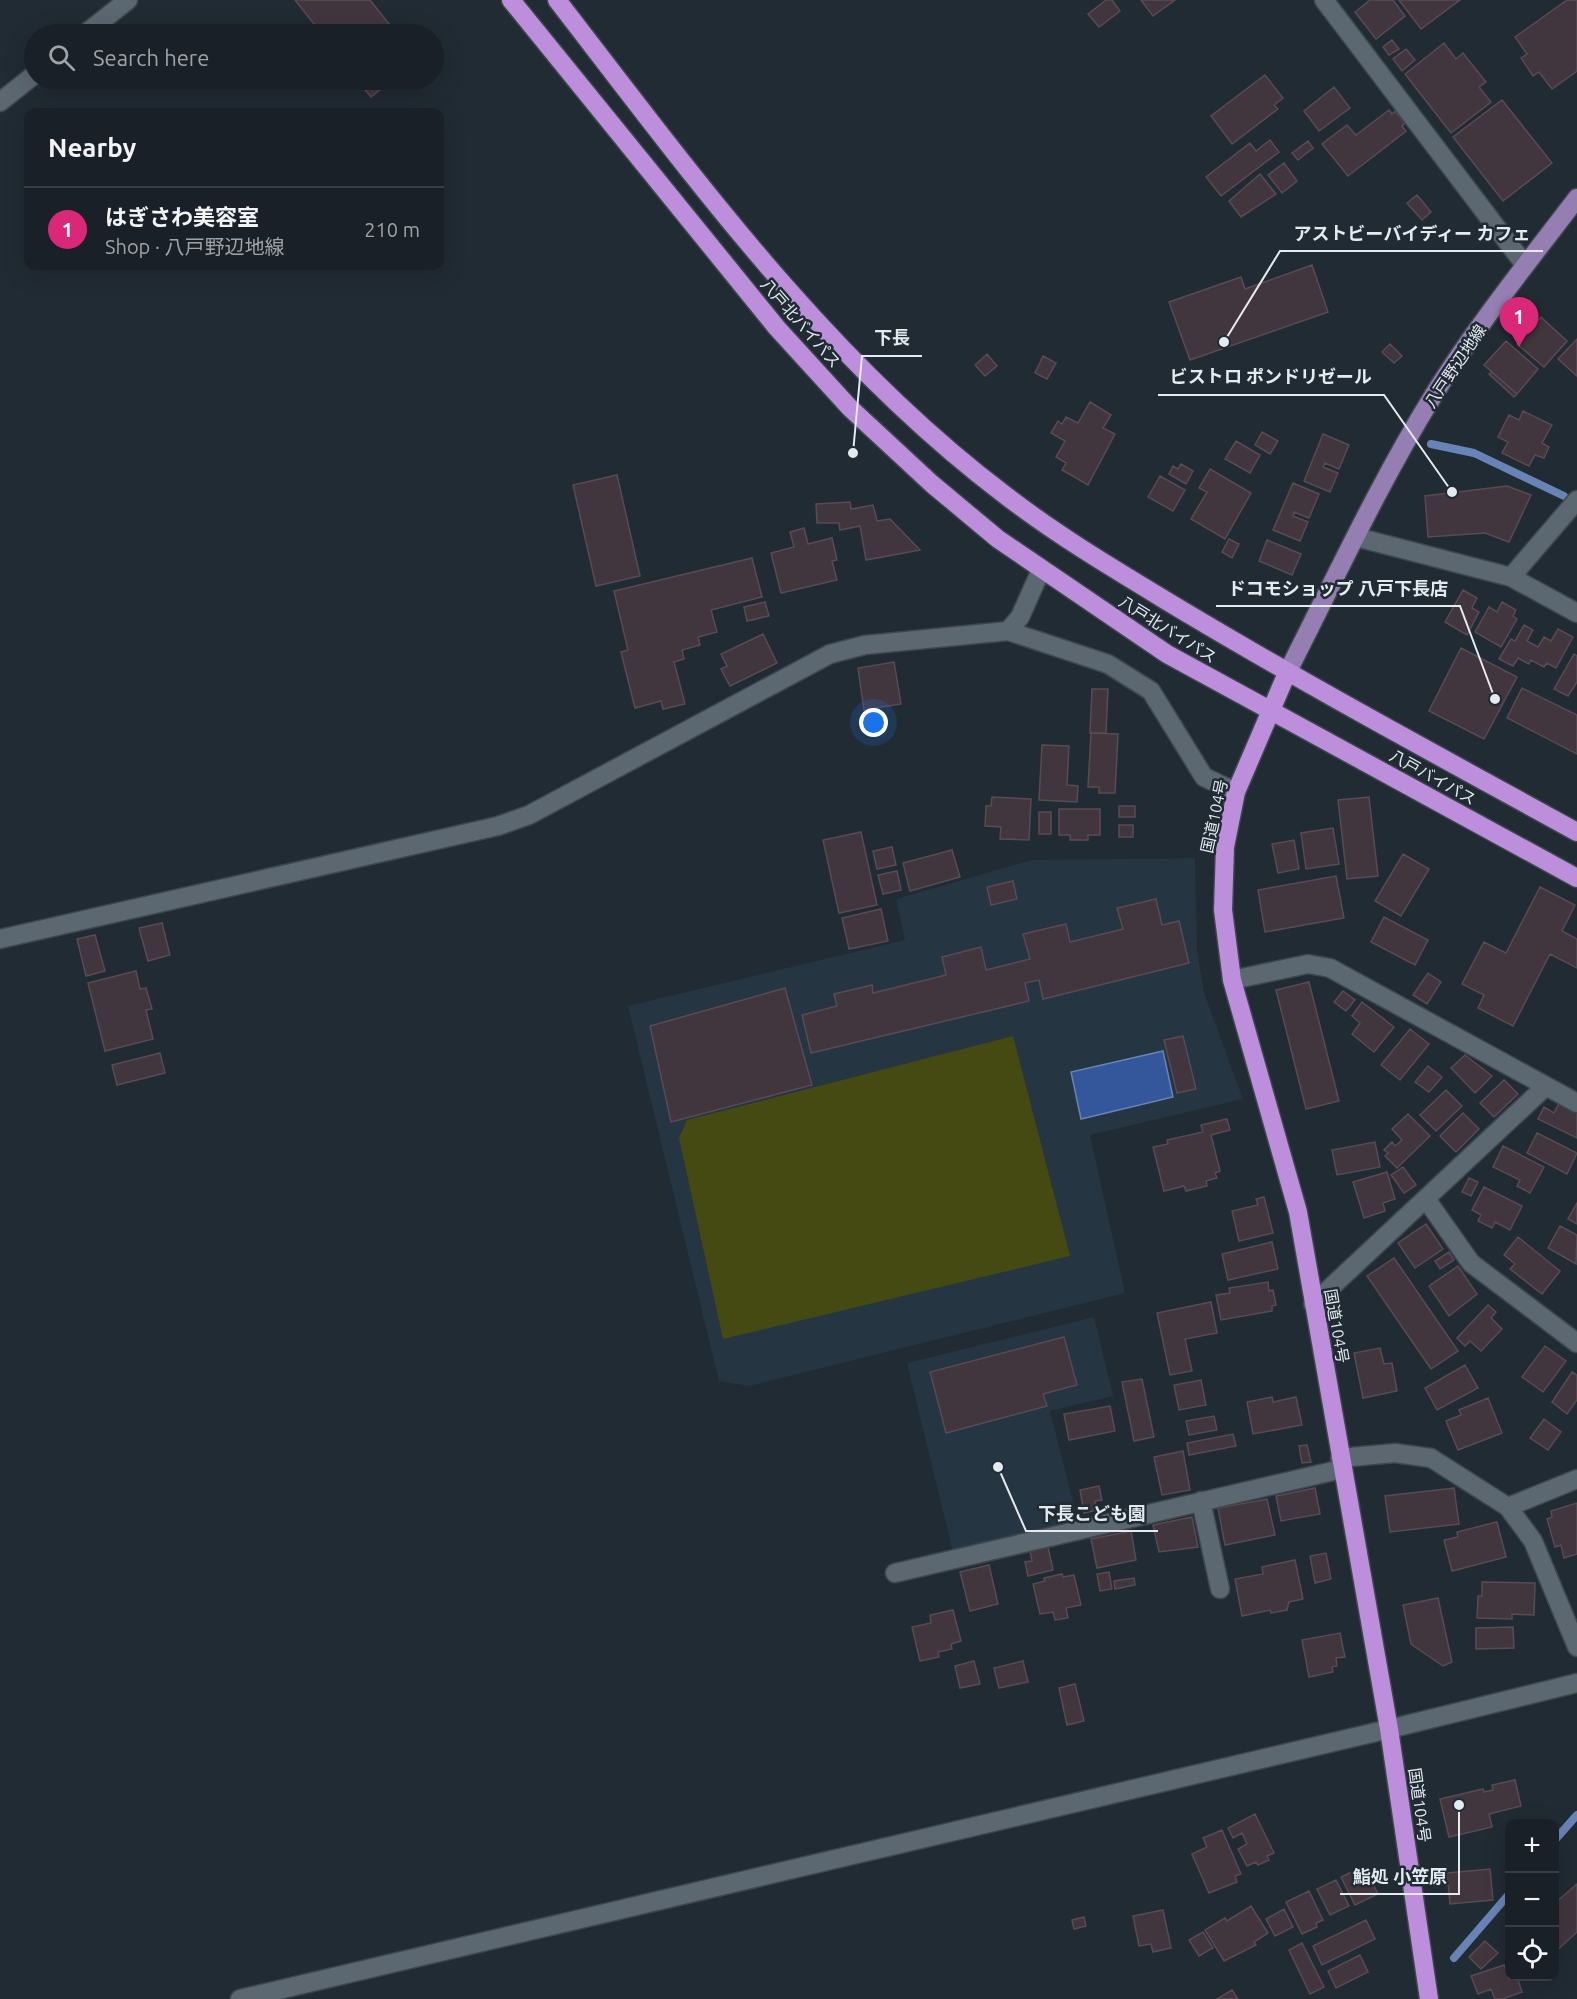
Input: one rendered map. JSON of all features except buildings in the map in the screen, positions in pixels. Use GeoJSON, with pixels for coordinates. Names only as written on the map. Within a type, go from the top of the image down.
{"type":"FeatureCollection","features":[{"type":"Feature","properties":{"kind":"highway","name":"八戸北バイパス"},"geometry":{"type":"LineString","coordinates":[[511,0],[769,318],[850,408],[932,484],[1041,570],[1167,654],[1269,710]]}},
{"type":"Feature","properties":{"kind":"highway","name":"八戸北バイパス"},"geometry":{"type":"LineString","coordinates":[[557,0],[687,168],[791,295],[916,420],[1005,495],[1088,552],[1287,674]]}},
{"type":"Feature","properties":{"kind":"highway","name":"国道104号"},"geometry":{"type":"LineString","coordinates":[[1287,674],[1269,710],[1236,792],[1225,847],[1223,910],[1232,980],[1298,1212],[1389,1729],[1429,1999]]}},
{"type":"Feature","properties":{"kind":"highway","name":"八戸バイパス"},"geometry":{"type":"LineString","coordinates":[[1287,674],[1577,832]]}},
{"type":"Feature","properties":{"kind":"highway","name":"八戸バイパス"},"geometry":{"type":"LineString","coordinates":[[1269,710],[1577,878]]}},
{"type":"Feature","properties":{"kind":"main road","name":"八戸野辺地線"},"geometry":{"type":"LineString","coordinates":[[1287,674],[1356,537],[1433,396],[1526,264],[1577,198]]}},
{"type":"Feature","properties":{"kind":"street"},"geometry":{"type":"LineString","coordinates":[[98,24],[128,0]]}},
{"type":"Feature","properties":{"kind":"street"},"geometry":{"type":"LineString","coordinates":[[1324,0],[1526,264]]}},
{"type":"Feature","properties":{"kind":"street"},"geometry":{"type":"LineString","coordinates":[[0,102],[24,83]]}},
{"type":"Feature","properties":{"kind":"street"},"geometry":{"type":"LineString","coordinates":[[1511,577],[1577,500]]}},
{"type":"Feature","properties":{"kind":"street"},"geometry":{"type":"LineString","coordinates":[[1356,537],[1511,577],[1577,613]]}},
{"type":"Feature","properties":{"kind":"street"},"geometry":{"type":"LineString","coordinates":[[1008,631],[1020,617],[1041,570]]}},
{"type":"Feature","properties":{"kind":"street"},"geometry":{"type":"LineString","coordinates":[[0,939],[498,826],[529,815],[830,654],[865,645],[1008,631],[1108,664],[1151,691],[1204,777],[1236,792]]}},
{"type":"Feature","properties":{"kind":"street"},"geometry":{"type":"LineString","coordinates":[[1232,980],[1308,964],[1330,968],[1577,1103]]}},
{"type":"Feature","properties":{"kind":"street"},"geometry":{"type":"LineString","coordinates":[[1313,1304],[1546,1086]]}},
{"type":"Feature","properties":{"kind":"street"},"geometry":{"type":"LineString","coordinates":[[1426,1199],[1471,1263],[1577,1343]]}},
{"type":"Feature","properties":{"kind":"street"},"geometry":{"type":"LineString","coordinates":[[895,1573],[1201,1501],[1341,1464],[1395,1453],[1431,1458],[1508,1507],[1533,1541],[1577,1647]]}},
{"type":"Feature","properties":{"kind":"street"},"geometry":{"type":"LineString","coordinates":[[1508,1507],[1577,1479]]}},
{"type":"Feature","properties":{"kind":"street"},"geometry":{"type":"LineString","coordinates":[[1201,1501],[1220,1589]]}},
{"type":"Feature","properties":{"kind":"street"},"geometry":{"type":"LineString","coordinates":[[240,1999],[1577,1683]]}},
{"type":"Feature","properties":{"kind":"shaded area"},"geometry":{"type":"Polygon","coordinates":[[[1195,858],[1197,950],[1204,993],[1243,1099],[1090,1135],[1125,1293],[749,1386],[719,1381],[628,1006],[905,940],[896,899],[1032,860],[1195,858]]]}},
{"type":"Feature","properties":{"kind":"shaded area"},"geometry":{"type":"Polygon","coordinates":[[[1094,1317],[1113,1396],[1050,1411],[1078,1522],[953,1552],[907,1363],[1094,1317]]]}},
{"type":"Feature","properties":{"kind":"green space"},"geometry":{"type":"Polygon","coordinates":[[[1013,1036],[1070,1256],[723,1339],[679,1138],[687,1120],[1013,1036]]]}},
{"type":"Feature","properties":{"kind":"water"},"geometry":{"type":"Polygon","coordinates":[[[1163,1051],[1173,1097],[1081,1119],[1071,1072],[1163,1051]]]}},
{"type":"Feature","properties":{"kind":"waterway"},"geometry":{"type":"LineString","coordinates":[[1431,444],[1474,453],[1564,496]]}},
{"type":"Feature","properties":{"kind":"waterway"},"geometry":{"type":"LineString","coordinates":[[1559,1835],[1577,1815]]}},
{"type":"Feature","properties":{"kind":"waterway"},"geometry":{"type":"LineString","coordinates":[[1454,1958],[1505,1899]]}},
{"type":"Feature","properties":{"kind":"place","name":"アストビーバイディー カフェ"},"geometry":{"type":"Point","coordinates":[1224,342]}},
{"type":"Feature","properties":{"kind":"place","name":"はぎさわ美容室"},"geometry":{"type":"Point","coordinates":[1519,347]}},
{"type":"Feature","properties":{"kind":"place","name":"下長"},"geometry":{"type":"Point","coordinates":[853,453]}},
{"type":"Feature","properties":{"kind":"place","name":"ビストロ ポンドリゼール"},"geometry":{"type":"Point","coordinates":[1452,492]}},
{"type":"Feature","properties":{"kind":"place","name":"ドコモショップ 八戸下長店"},"geometry":{"type":"Point","coordinates":[1495,699]}},
{"type":"Feature","properties":{"kind":"place","name":"下長こども園"},"geometry":{"type":"Point","coordinates":[998,1467]}},
{"type":"Feature","properties":{"kind":"place","name":"鮨処 小笠原"},"geometry":{"type":"Point","coordinates":[1459,1805]}}]}
